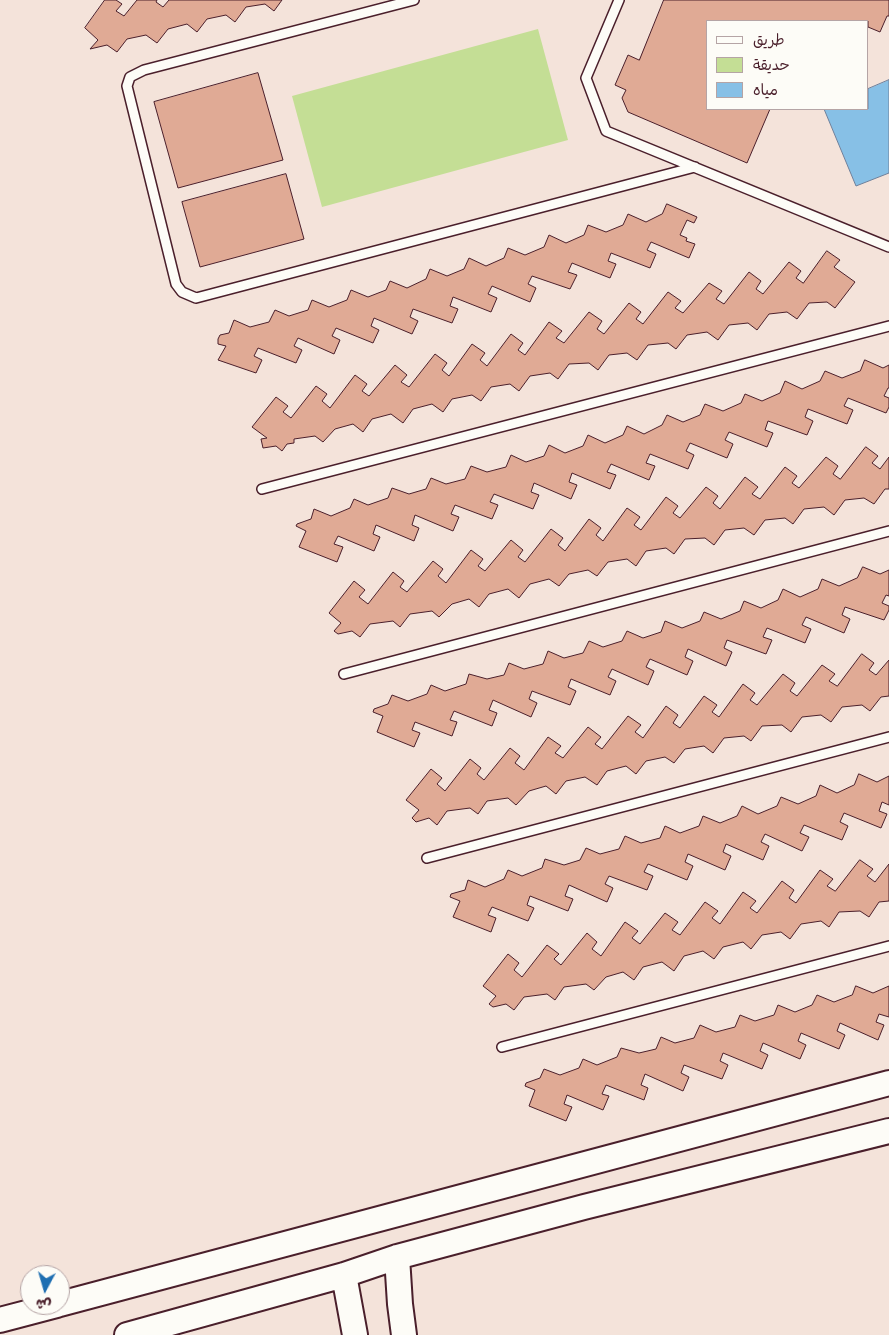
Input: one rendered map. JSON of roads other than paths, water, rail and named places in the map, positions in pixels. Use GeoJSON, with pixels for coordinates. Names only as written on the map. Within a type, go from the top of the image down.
{"type":"FeatureCollection","features":[{"type":"Feature","properties":{"kind":"street"},"geometry":{"type":"LineString","coordinates":[[70,1302],[889,1083]]}},
{"type":"Feature","properties":{"kind":"street"},"geometry":{"type":"LineString","coordinates":[[127,1335],[344,1275],[398,1257],[584,1207],[889,1131]]}},
{"type":"Feature","properties":{"kind":"street"},"geometry":{"type":"LineString","coordinates":[[398,1257],[400,1304],[404,1335]]}},
{"type":"Feature","properties":{"kind":"street"},"geometry":{"type":"LineString","coordinates":[[344,1275],[355,1335]]}},
{"type":"Feature","properties":{"kind":"street"},"geometry":{"type":"LineString","coordinates":[[0,1320],[20,1315]]}},
{"type":"Feature","properties":{"kind":"lane"},"geometry":{"type":"LineString","coordinates":[[414,0],[144,70],[130,77],[127,86],[129,96],[176,284],[182,292],[196,298],[695,167]]}},
{"type":"Feature","properties":{"kind":"lane"},"geometry":{"type":"LineString","coordinates":[[619,0],[586,78],[606,131],[889,247]]}},
{"type":"Feature","properties":{"kind":"lane"},"geometry":{"type":"LineString","coordinates":[[262,489],[889,326]]}},
{"type":"Feature","properties":{"kind":"lane"},"geometry":{"type":"LineString","coordinates":[[344,674],[889,531]]}},
{"type":"Feature","properties":{"kind":"lane"},"geometry":{"type":"LineString","coordinates":[[427,858],[889,737]]}},
{"type":"Feature","properties":{"kind":"lane"},"geometry":{"type":"LineString","coordinates":[[502,1047],[889,946]]}},
{"type":"Feature","properties":{"kind":"water"},"geometry":{"type":"Polygon","coordinates":[[[889,80],[889,173],[856,186],[824,110],[869,110],[869,89],[889,80]]]}}]}
